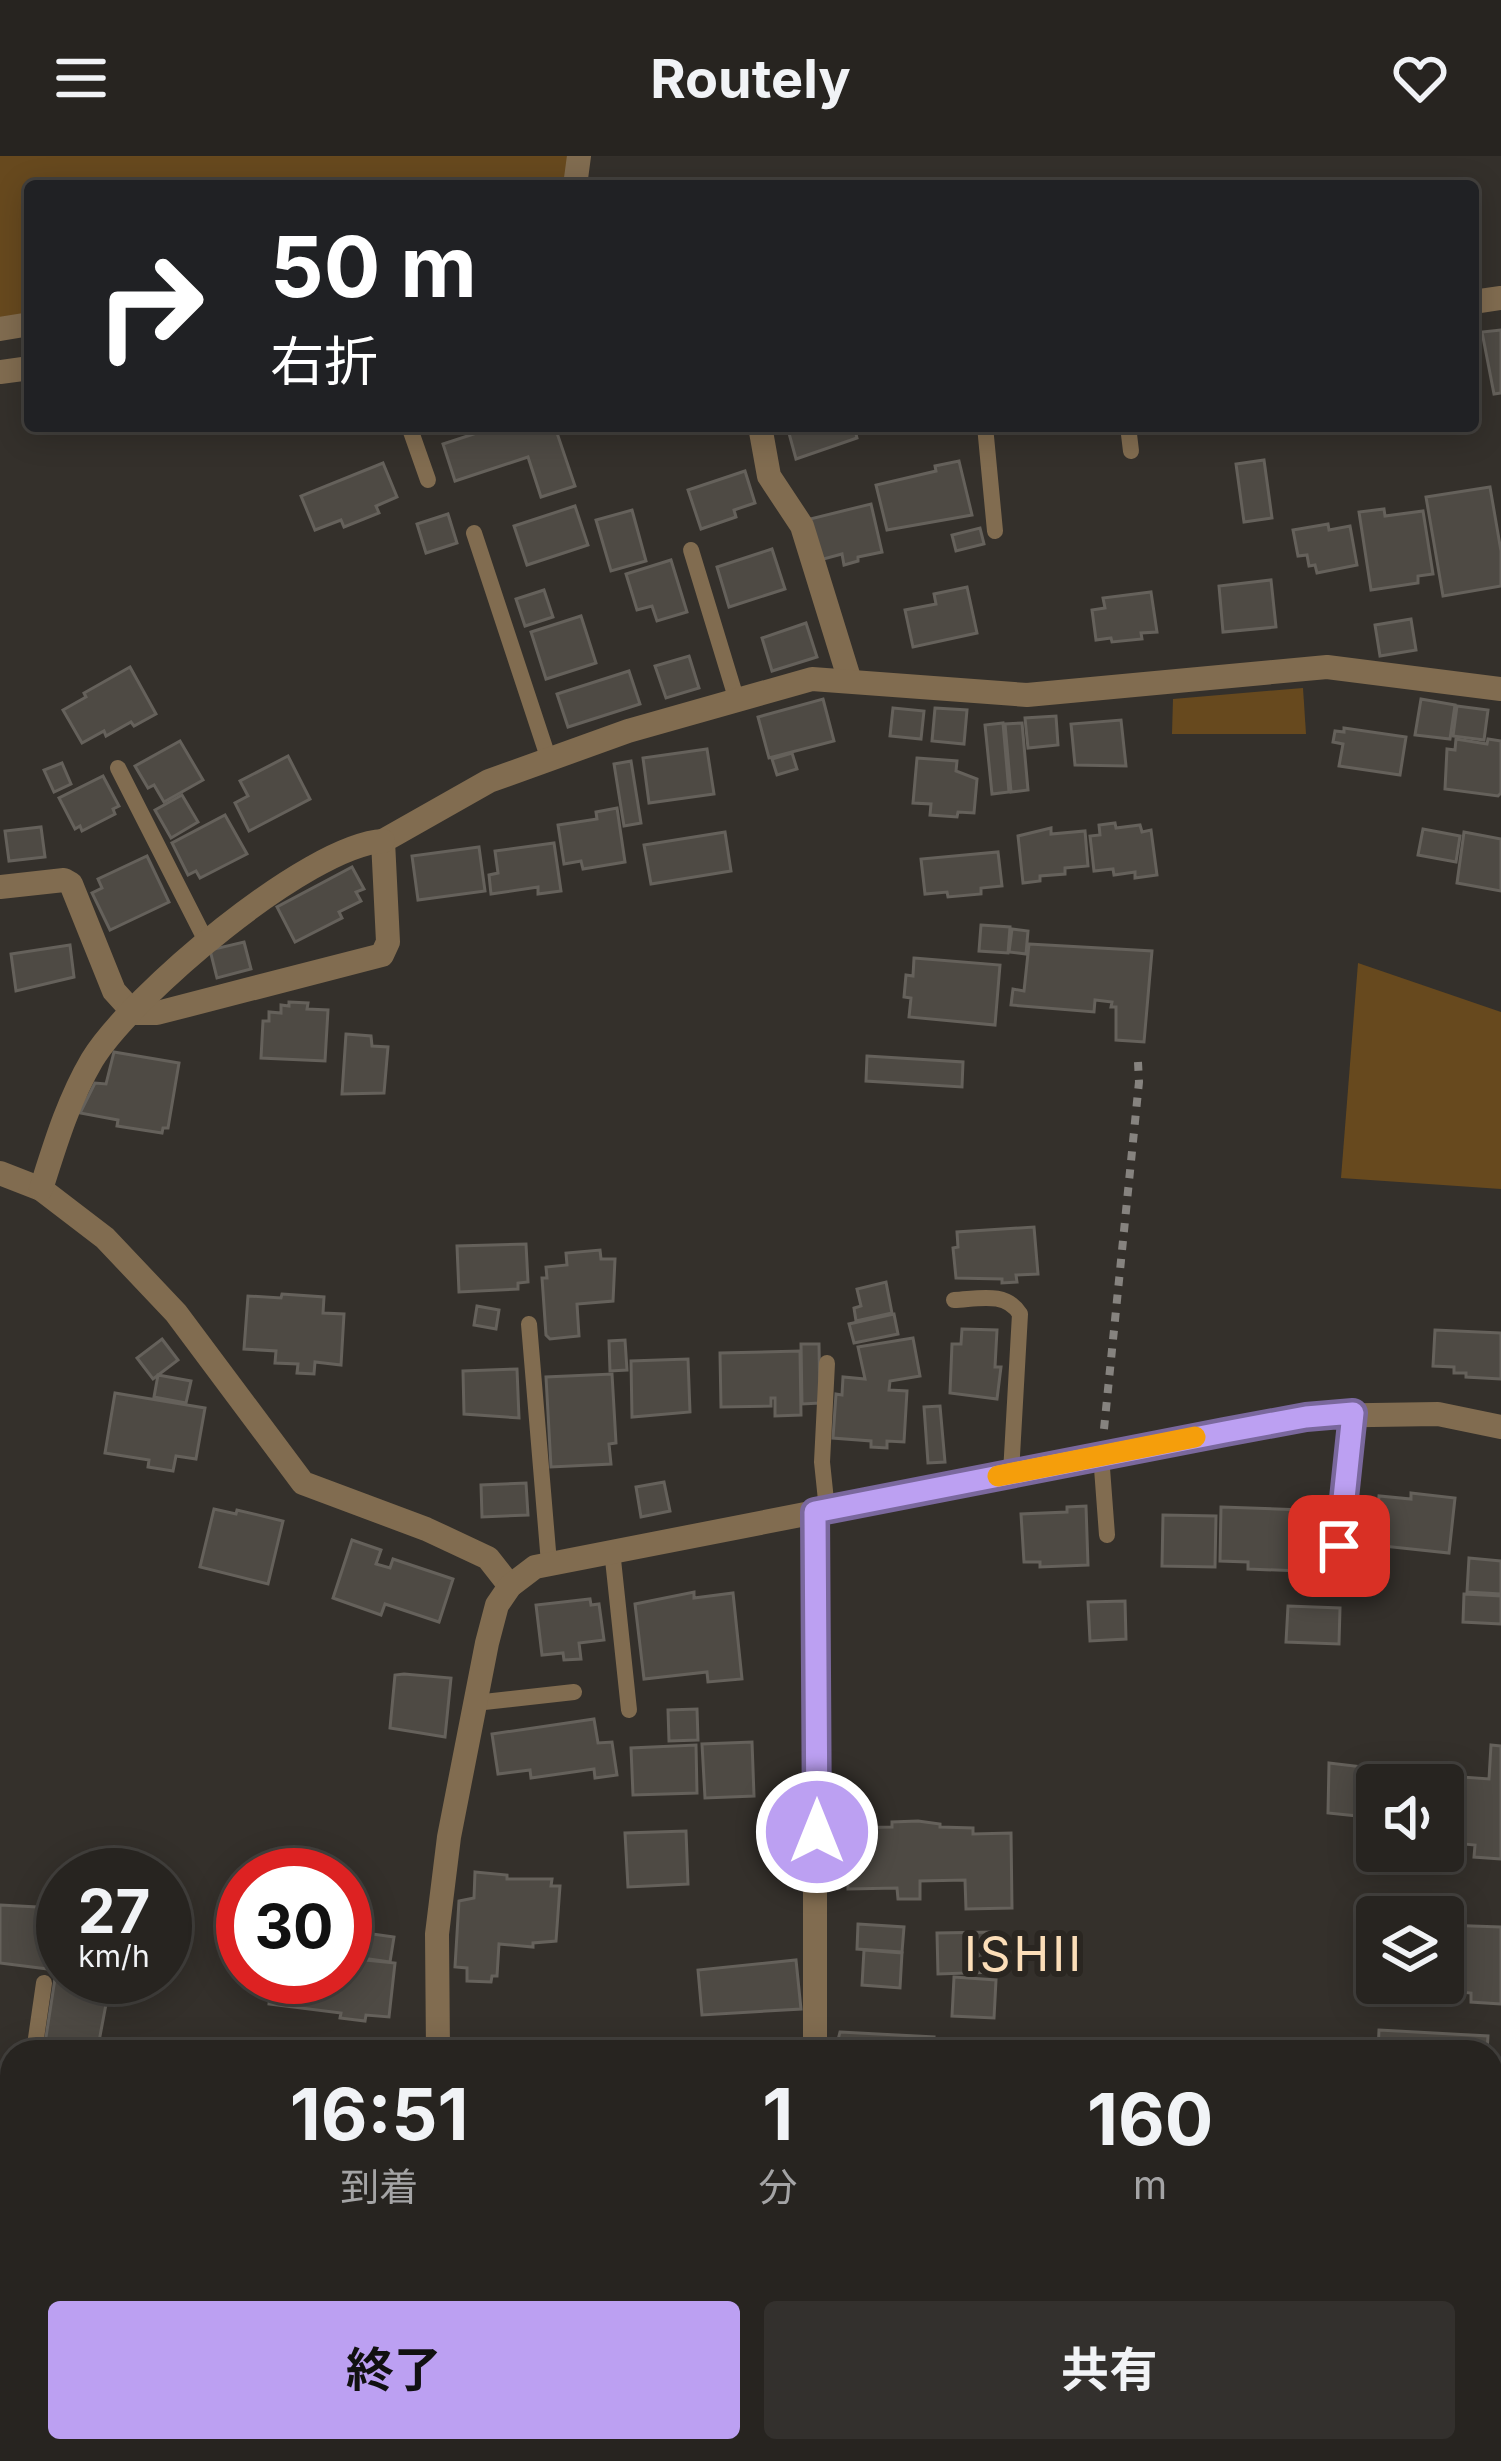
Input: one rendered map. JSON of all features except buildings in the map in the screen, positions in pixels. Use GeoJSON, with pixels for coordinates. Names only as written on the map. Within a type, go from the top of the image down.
{"type":"FeatureCollection","features":[{"type":"Feature","properties":{"kind":"street"},"geometry":{"type":"LineString","coordinates":[[761,432],[769,476],[802,526],[850,681]]}},
{"type":"Feature","properties":{"kind":"street"},"geometry":{"type":"LineString","coordinates":[[41,1189],[71,1099],[95,1055],[206,939],[363,842],[383,841],[489,781],[628,731],[812,680],[1028,695],[1327,667],[1501,689]]}},
{"type":"Feature","properties":{"kind":"street"},"geometry":{"type":"LineString","coordinates":[[0,887],[64,880],[70,884],[114,991],[134,1013],[157,1013],[382,955],[388,942],[383,841]]}},
{"type":"Feature","properties":{"kind":"street"},"geometry":{"type":"LineString","coordinates":[[0,1173],[41,1189],[105,1238],[176,1313],[303,1483],[488,1558],[510,1586]]}},
{"type":"Feature","properties":{"kind":"street"},"geometry":{"type":"LineString","coordinates":[[439,2040],[437,1934],[449,1837],[475,1703],[497,1605],[510,1586],[535,1567],[1306,1417],[1438,1414],[1501,1427]]}},
{"type":"Feature","properties":{"kind":"street"},"geometry":{"type":"LineString","coordinates":[[815,2040],[821,1511]]}},
{"type":"Feature","properties":{"kind":"lane"},"geometry":{"type":"LineString","coordinates":[[412,432],[428,480]]}},
{"type":"Feature","properties":{"kind":"lane"},"geometry":{"type":"LineString","coordinates":[[987,432],[995,531]]}},
{"type":"Feature","properties":{"kind":"lane"},"geometry":{"type":"LineString","coordinates":[[1129,432],[1131,452]]}},
{"type":"Feature","properties":{"kind":"lane"},"geometry":{"type":"LineString","coordinates":[[475,533],[549,760]]}},
{"type":"Feature","properties":{"kind":"lane"},"geometry":{"type":"LineString","coordinates":[[691,550],[737,701]]}},
{"type":"Feature","properties":{"kind":"lane"},"geometry":{"type":"LineString","coordinates":[[118,768],[206,939]]}},
{"type":"Feature","properties":{"kind":"lane"},"geometry":{"type":"LineString","coordinates":[[954,1300],[1000,1298],[1014,1304],[1020,1314],[1011,1473]]}},
{"type":"Feature","properties":{"kind":"lane"},"geometry":{"type":"LineString","coordinates":[[530,1324],[549,1563]]}},
{"type":"Feature","properties":{"kind":"lane"},"geometry":{"type":"LineString","coordinates":[[821,1511],[826,1363]]}},
{"type":"Feature","properties":{"kind":"lane"},"geometry":{"type":"LineString","coordinates":[[1339,1546],[1353,1413]]}},
{"type":"Feature","properties":{"kind":"lane"},"geometry":{"type":"LineString","coordinates":[[1101,1455],[1107,1535]]}},
{"type":"Feature","properties":{"kind":"lane"},"geometry":{"type":"LineString","coordinates":[[612,1550],[629,1710]]}},
{"type":"Feature","properties":{"kind":"lane"},"geometry":{"type":"LineString","coordinates":[[475,1703],[574,1692]]}},
{"type":"Feature","properties":{"kind":"lane"},"geometry":{"type":"LineString","coordinates":[[36,2040],[41,2004]]}},
{"type":"Feature","properties":{"kind":"path"},"geometry":{"type":"LineString","coordinates":[[1101,1455],[1138,1062]]}},
{"type":"Feature","properties":{"kind":"shaded area"},"geometry":{"type":"Polygon","coordinates":[[[0,156],[570,156],[566,180],[24,180],[24,315],[0,318],[0,156]]]}},
{"type":"Feature","properties":{"kind":"shaded area"},"geometry":{"type":"Polygon","coordinates":[[[1303,688],[1306,734],[1172,734],[1173,699],[1303,688]]]}},
{"type":"Feature","properties":{"kind":"shaded area"},"geometry":{"type":"Polygon","coordinates":[[[1358,963],[1501,1012],[1501,1189],[1341,1178],[1358,963]]]}},
{"type":"Feature","properties":{"kind":"slow traffic"},"geometry":{"type":"LineString","coordinates":[[998,1476],[1195,1437]]}},
{"type":"Feature","properties":{"kind":"district","name":"ISHII"},"geometry":{"type":"Point","coordinates":[1024,1953]}},
{"type":"Feature","properties":{"kind":"route"},"geometry":{"type":"LineString","coordinates":[[817,1832],[815,1512],[1306,1417],[1353,1413],[1339,1546]]}}]}
